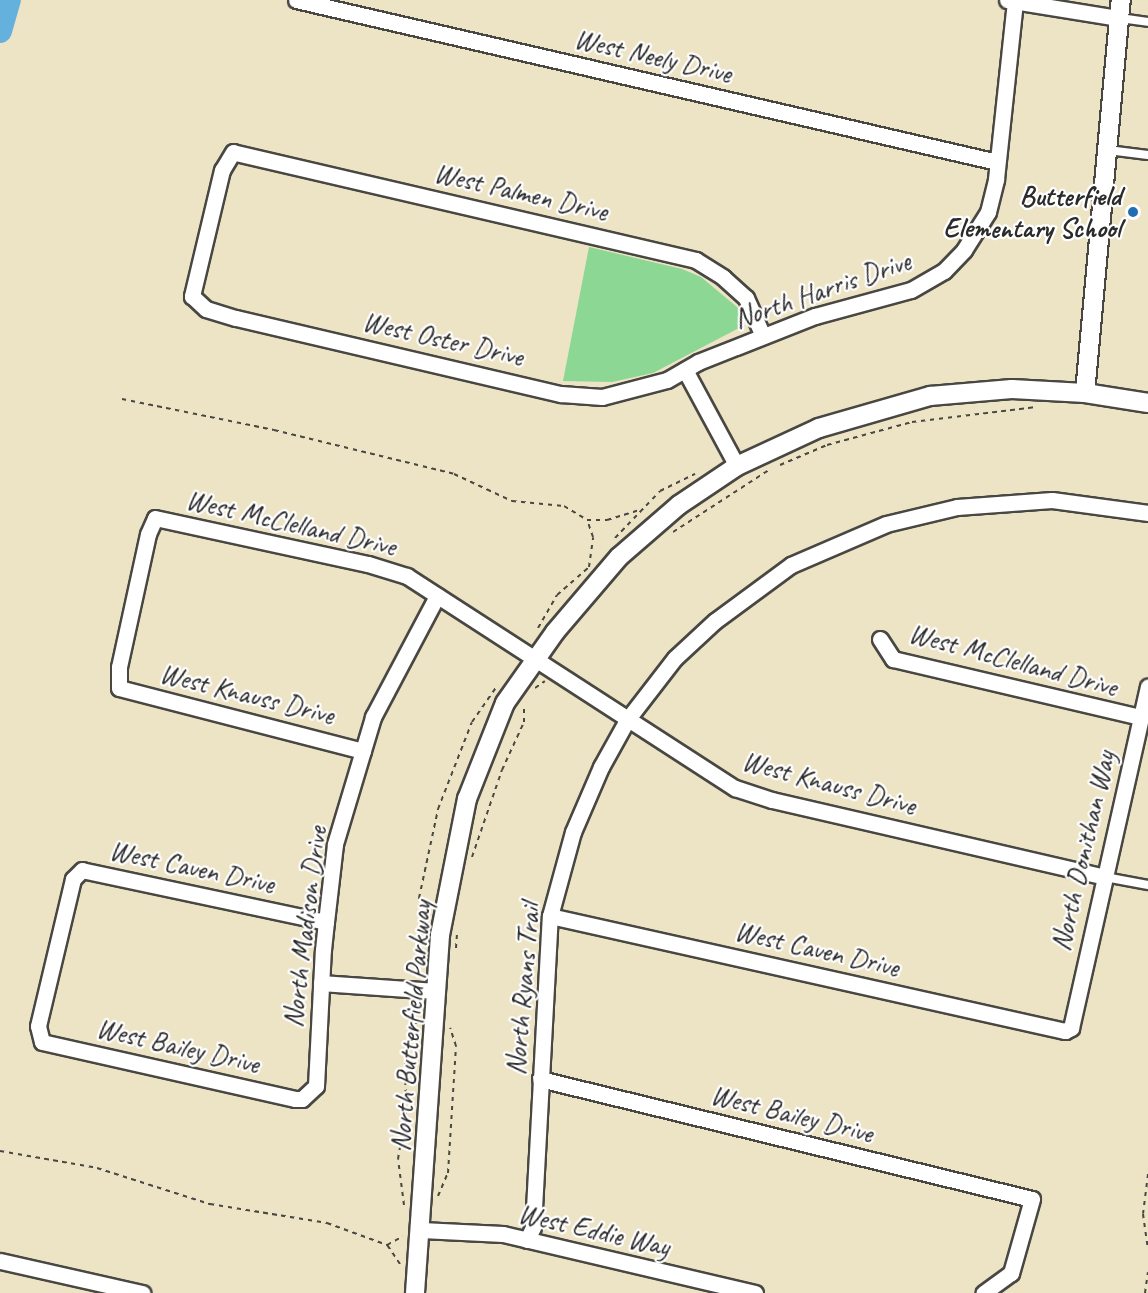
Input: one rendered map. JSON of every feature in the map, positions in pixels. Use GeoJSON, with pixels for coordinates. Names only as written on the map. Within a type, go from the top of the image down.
{"type":"FeatureCollection","features":[{"type":"Feature","properties":{"kind":"street","name":"West Neely Drive"},"geometry":{"type":"LineString","coordinates":[[296,0],[998,162]]}},
{"type":"Feature","properties":{"kind":"street","name":"North Harris Drive"},"geometry":{"type":"LineString","coordinates":[[685,370],[815,316],[911,290],[944,271],[964,250],[988,212],[998,162],[1011,1]]}},
{"type":"Feature","properties":{"kind":"street"},"geometry":{"type":"LineString","coordinates":[[1011,1],[1120,9],[1085,393]]}},
{"type":"Feature","properties":{"kind":"street","name":"West Oster Drive"},"geometry":{"type":"LineString","coordinates":[[233,152],[222,170],[192,296],[206,309],[236,318],[561,393],[602,397],[667,380],[685,370]]}},
{"type":"Feature","properties":{"kind":"street","name":"West Palmen Drive"},"geometry":{"type":"LineString","coordinates":[[233,152],[696,260],[723,277],[746,298],[763,336]]}},
{"type":"Feature","properties":{"kind":"street"},"geometry":{"type":"LineString","coordinates":[[685,370],[737,466]]}},
{"type":"Feature","properties":{"kind":"street","name":"North Butterfield Parkway"},"geometry":{"type":"LineString","coordinates":[[415,1293],[440,935],[467,799],[505,703],[534,658],[619,557],[679,505],[737,466],[819,428],[930,396],[1012,389],[1085,393],[1148,403]]}},
{"type":"Feature","properties":{"kind":"street"},"geometry":{"type":"LineString","coordinates":[[627,720],[675,658],[715,621],[792,565],[886,524],[957,507],[1052,500],[1148,513]]}},
{"type":"Feature","properties":{"kind":"street","name":"West McClelland Drive"},"geometry":{"type":"LineString","coordinates":[[119,688],[119,668],[148,534],[155,518],[368,564],[407,576],[534,658]]}},
{"type":"Feature","properties":{"kind":"street","name":"North Madison Drive"},"geometry":{"type":"LineString","coordinates":[[302,1099],[316,1086],[321,983],[335,844],[374,717],[436,596]]}},
{"type":"Feature","properties":{"kind":"street","name":"West McClelland Drive"},"geometry":{"type":"LineString","coordinates":[[880,639],[893,658],[1141,717]]}},
{"type":"Feature","properties":{"kind":"street","name":"West Knauss Drive"},"geometry":{"type":"LineString","coordinates":[[534,658],[735,788],[772,800],[1105,877]]}},
{"type":"Feature","properties":{"kind":"street","name":"North Donithan Way"},"geometry":{"type":"LineString","coordinates":[[1071,1028],[1148,687]]}},
{"type":"Feature","properties":{"kind":"street","name":"West Knauss Drive"},"geometry":{"type":"LineString","coordinates":[[119,688],[363,751]]}},
{"type":"Feature","properties":{"kind":"street","name":"North Ryans Trail"},"geometry":{"type":"LineString","coordinates":[[527,1240],[533,1227],[550,916],[573,832],[627,720]]}},
{"type":"Feature","properties":{"kind":"street","name":"West Caven Drive"},"geometry":{"type":"LineString","coordinates":[[42,1042],[38,1026],[73,879],[82,870],[326,922]]}},
{"type":"Feature","properties":{"kind":"street","name":"West Caven Drive"},"geometry":{"type":"LineString","coordinates":[[550,916],[1026,1023],[1065,1031],[1071,1028]]}},
{"type":"Feature","properties":{"kind":"street"},"geometry":{"type":"LineString","coordinates":[[321,983],[436,991]]}},
{"type":"Feature","properties":{"kind":"street","name":"West Bailey Drive"},"geometry":{"type":"LineString","coordinates":[[42,1042],[302,1099]]}},
{"type":"Feature","properties":{"kind":"street","name":"West Bailey Drive"},"geometry":{"type":"LineString","coordinates":[[540,1079],[1032,1199],[1011,1273],[983,1293]]}},
{"type":"Feature","properties":{"kind":"street","name":"West Eddie Way"},"geometry":{"type":"LineString","coordinates":[[421,1230],[503,1234],[755,1293]]}},
{"type":"Feature","properties":{"kind":"street"},"geometry":{"type":"LineString","coordinates":[[0,1261],[142,1293]]}},
{"type":"Feature","properties":{"kind":"lane"},"geometry":{"type":"LineString","coordinates":[[1120,9],[1148,22]]}},
{"type":"Feature","properties":{"kind":"lane"},"geometry":{"type":"LineString","coordinates":[[1106,150],[1148,155]]}},
{"type":"Feature","properties":{"kind":"lane"},"geometry":{"type":"LineString","coordinates":[[1105,877],[1148,885]]}},
{"type":"Feature","properties":{"kind":"path"},"geometry":{"type":"LineString","coordinates":[[122,399],[274,430],[454,474],[512,501],[551,503],[577,512],[588,520],[607,520],[642,509]]}},
{"type":"Feature","properties":{"kind":"path"},"geometry":{"type":"LineString","coordinates":[[668,536],[771,468],[827,445],[952,415],[1020,411],[1041,405]]}},
{"type":"Feature","properties":{"kind":"path"},"geometry":{"type":"LineString","coordinates":[[588,520],[592,537],[589,567]]}},
{"type":"Feature","properties":{"kind":"path"},"geometry":{"type":"LineString","coordinates":[[533,689],[560,675]]}},
{"type":"Feature","properties":{"kind":"path"},"geometry":{"type":"LineString","coordinates":[[422,954],[419,898],[438,810],[472,722],[483,701],[502,683]]}},
{"type":"Feature","properties":{"kind":"path"},"geometry":{"type":"LineString","coordinates":[[468,868],[502,770],[524,722],[524,704],[528,697]]}},
{"type":"Feature","properties":{"kind":"path"},"geometry":{"type":"LineString","coordinates":[[455,954],[458,930]]}},
{"type":"Feature","properties":{"kind":"path"},"geometry":{"type":"LineString","coordinates":[[404,1205],[399,1159],[406,1112],[405,1058],[417,1022]]}},
{"type":"Feature","properties":{"kind":"path"},"geometry":{"type":"LineString","coordinates":[[437,1198],[448,1173],[456,1046],[449,1025]]}},
{"type":"Feature","properties":{"kind":"path"},"geometry":{"type":"LineString","coordinates":[[0,1151],[97,1168],[210,1204],[327,1223],[387,1245],[400,1263]]}},
{"type":"Feature","properties":{"kind":"path"},"geometry":{"type":"LineString","coordinates":[[1148,1173],[1143,1214],[1148,1249]]}},
{"type":"Feature","properties":{"kind":"path"},"geometry":{"type":"LineString","coordinates":[[387,1245],[402,1236]]}},
{"type":"Feature","properties":{"kind":"path"},"geometry":{"type":"LineString","coordinates":[[1146,1293],[1148,1272]]}},
{"type":"Feature","properties":{"kind":"green space"},"geometry":{"type":"Polygon","coordinates":[[[589,247],[682,269],[701,277],[737,307],[743,317],[739,328],[653,373],[612,382],[563,381],[589,247]]]}},
{"type":"Feature","properties":{"kind":"waterway"},"geometry":{"type":"LineString","coordinates":[[0,31],[9,0]]}},
{"type":"Feature","properties":{"kind":"place","name":"Butterfield Elementary School"},"geometry":{"type":"Point","coordinates":[1133,212]}}]}
